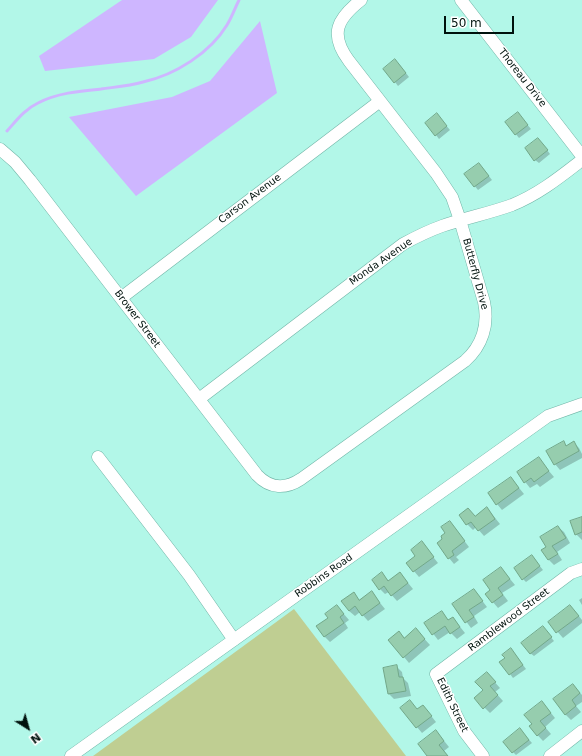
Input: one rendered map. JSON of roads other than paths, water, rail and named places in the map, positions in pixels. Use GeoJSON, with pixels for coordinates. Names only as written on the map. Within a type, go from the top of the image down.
{"type":"FeatureCollection","features":[{"type":"Feature","properties":{"kind":"street","name":"Butterfly Drive"},"geometry":{"type":"LineString","coordinates":[[276,486],[289,485],[301,479],[465,361],[476,348],[484,330],[485,310],[454,202],[442,182],[345,56],[338,41],[339,25],[344,15],[361,0]]}},
{"type":"Feature","properties":{"kind":"street","name":"Thoreau Drive"},"geometry":{"type":"LineString","coordinates":[[461,0],[582,156]]}},
{"type":"Feature","properties":{"kind":"street","name":"Carson Avenue"},"geometry":{"type":"LineString","coordinates":[[121,298],[380,101]]}},
{"type":"Feature","properties":{"kind":"street","name":"Brower Street"},"geometry":{"type":"LineString","coordinates":[[0,148],[15,162],[30,180],[257,475],[264,482],[276,486]]}},
{"type":"Feature","properties":{"kind":"street","name":"Monda Avenue"},"geometry":{"type":"LineString","coordinates":[[199,399],[397,248],[428,232],[460,220],[504,208],[522,201],[549,185],[582,160]]}},
{"type":"Feature","properties":{"kind":"street","name":"Robbins Road"},"geometry":{"type":"LineString","coordinates":[[71,756],[548,416],[582,404]]}},
{"type":"Feature","properties":{"kind":"street"},"geometry":{"type":"LineString","coordinates":[[98,456],[189,575],[234,640]]}},
{"type":"Feature","properties":{"kind":"street","name":"Ramblewood Street"},"geometry":{"type":"LineString","coordinates":[[436,674],[571,574],[582,569]]}},
{"type":"Feature","properties":{"kind":"street","name":"Edith Street"},"geometry":{"type":"LineString","coordinates":[[436,674],[464,731],[483,756]]}},
{"type":"Feature","properties":{"kind":"street"},"geometry":{"type":"LineString","coordinates":[[550,756],[582,731]]}},
{"type":"Feature","properties":{"kind":"waterway"},"geometry":{"type":"LineString","coordinates":[[7,131],[29,108],[53,97],[69,93],[138,83],[155,79],[179,68],[191,61],[211,45],[220,35],[229,22],[239,0]]}}]}
